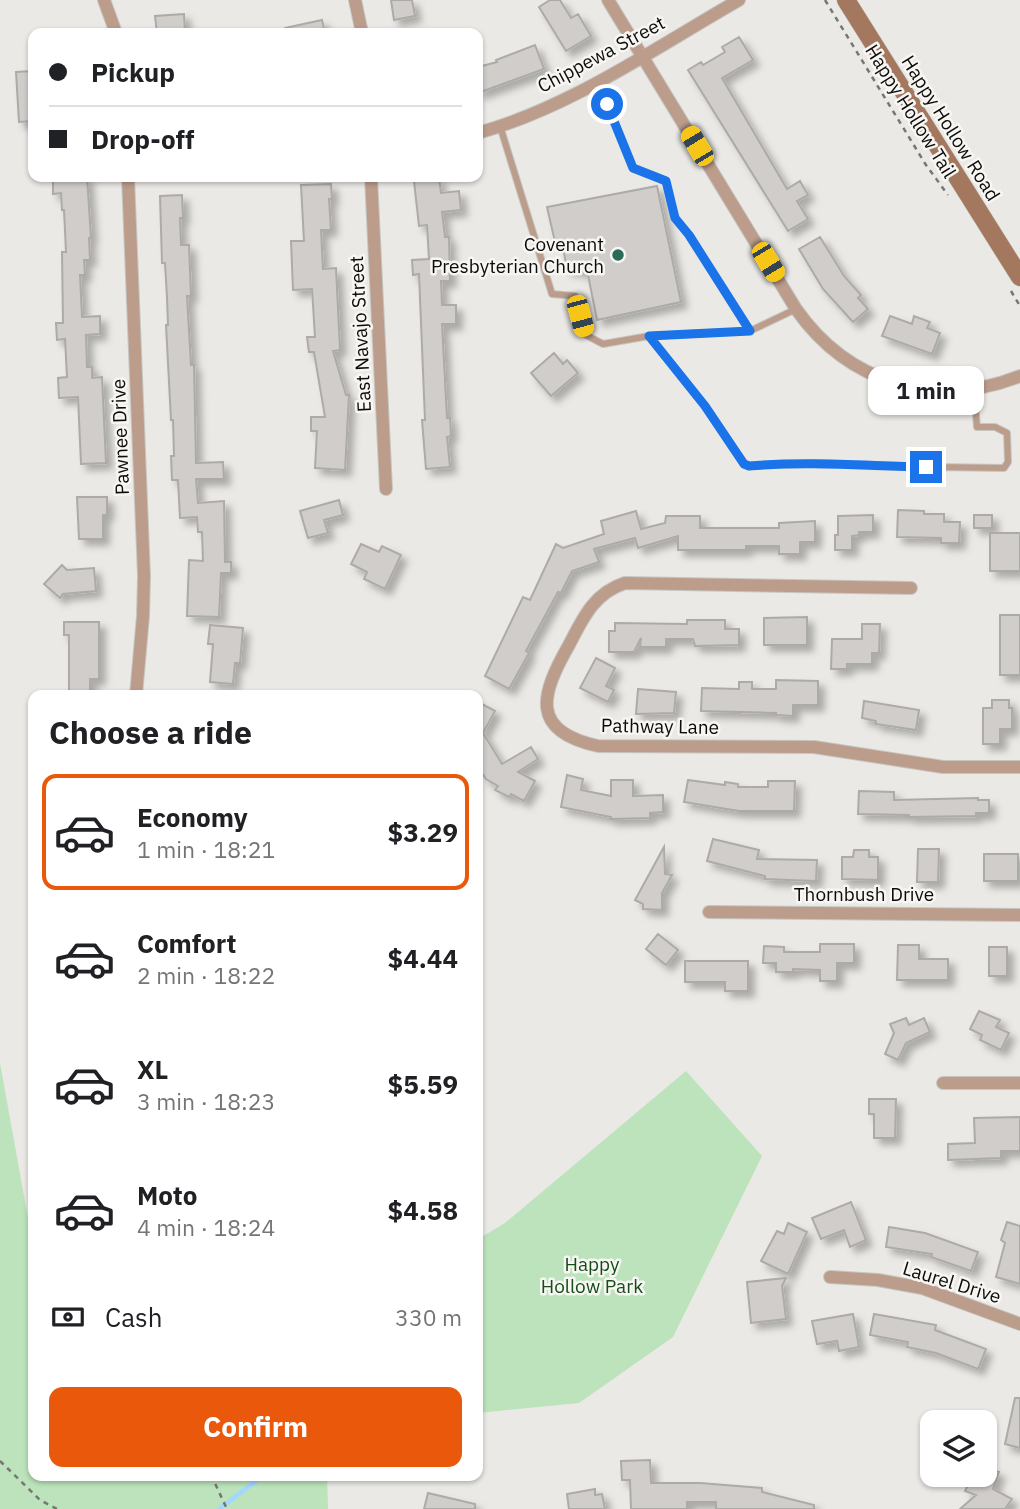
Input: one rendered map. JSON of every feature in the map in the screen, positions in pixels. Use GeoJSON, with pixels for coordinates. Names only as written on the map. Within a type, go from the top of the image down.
{"type":"FeatureCollection","features":[{"type":"Feature","properties":{"kind":"main road","name":"Happy Hollow Road"},"geometry":{"type":"LineString","coordinates":[[846,0],[1014,282]]}},
{"type":"Feature","properties":{"kind":"street"},"geometry":{"type":"LineString","coordinates":[[104,0],[114,28]]}},
{"type":"Feature","properties":{"kind":"street"},"geometry":{"type":"LineString","coordinates":[[355,0],[361,28]]}},
{"type":"Feature","properties":{"kind":"street"},"geometry":{"type":"LineString","coordinates":[[608,0],[796,309],[826,345],[859,367],[934,391],[974,390],[1020,376]]}},
{"type":"Feature","properties":{"kind":"street","name":"Chippewa Street"},"geometry":{"type":"LineString","coordinates":[[483,131],[500,127],[598,82],[739,0]]}},
{"type":"Feature","properties":{"kind":"street","name":"Pawnee Drive"},"geometry":{"type":"LineString","coordinates":[[128,182],[144,576],[136,690]]}},
{"type":"Feature","properties":{"kind":"street","name":"East Navajo Street"},"geometry":{"type":"LineString","coordinates":[[372,182],[386,489]]}},
{"type":"Feature","properties":{"kind":"street","name":"Pathway Lane"},"geometry":{"type":"LineString","coordinates":[[911,587],[625,583],[611,587],[590,606],[553,673],[547,689],[551,718],[568,738],[598,746],[814,747],[943,767],[1020,767]]}},
{"type":"Feature","properties":{"kind":"street","name":"Thornbush Drive"},"geometry":{"type":"LineString","coordinates":[[709,912],[1020,915]]}},
{"type":"Feature","properties":{"kind":"street"},"geometry":{"type":"LineString","coordinates":[[943,1083],[1020,1083]]}},
{"type":"Feature","properties":{"kind":"street","name":"Laurel Drive"},"geometry":{"type":"LineString","coordinates":[[830,1278],[878,1280],[922,1288],[1020,1324]]}},
{"type":"Feature","properties":{"kind":"lane"},"geometry":{"type":"LineString","coordinates":[[598,82],[633,168],[666,181],[675,218],[689,235],[750,331]]}},
{"type":"Feature","properties":{"kind":"lane"},"geometry":{"type":"LineString","coordinates":[[500,127],[552,294],[575,296],[586,335],[603,344],[649,336],[750,331],[796,309]]}},
{"type":"Feature","properties":{"kind":"lane"},"geometry":{"type":"LineString","coordinates":[[649,336],[705,406],[744,464],[749,466],[826,463],[1004,468],[1008,462],[1007,433],[995,427],[977,427],[974,390]]}},
{"type":"Feature","properties":{"kind":"path","name":"Happy Hollow Tail"},"geometry":{"type":"LineString","coordinates":[[825,0],[926,165],[951,199]]}},
{"type":"Feature","properties":{"kind":"path"},"geometry":{"type":"LineString","coordinates":[[1014,282],[1020,306]]}},
{"type":"Feature","properties":{"kind":"path"},"geometry":{"type":"LineString","coordinates":[[0,1461],[40,1500],[57,1509]]}},
{"type":"Feature","properties":{"kind":"path"},"geometry":{"type":"LineString","coordinates":[[214,1481],[227,1509]]}},
{"type":"Feature","properties":{"kind":"green space"},"geometry":{"type":"Polygon","coordinates":[[[0,1063],[28,1218],[28,1481],[327,1481],[328,1509],[0,1509],[0,1063]]]}},
{"type":"Feature","properties":{"kind":"green space","name":"Happy Hollow Park"},"geometry":{"type":"Polygon","coordinates":[[[686,1071],[762,1156],[673,1337],[579,1403],[483,1413],[483,1236],[505,1223],[686,1071]]]}},
{"type":"Feature","properties":{"kind":"building"},"geometry":{"type":"Polygon","coordinates":[[[391,0],[412,0],[415,16],[394,20],[391,0]]]}},
{"type":"Feature","properties":{"kind":"building"},"geometry":{"type":"Polygon","coordinates":[[[550,0],[560,0],[571,18],[578,14],[591,36],[566,51],[539,7],[550,0]]]}},
{"type":"Feature","properties":{"kind":"building"},"geometry":{"type":"Polygon","coordinates":[[[184,14],[185,28],[156,28],[155,16],[184,14]]]}},
{"type":"Feature","properties":{"kind":"building"},"geometry":{"type":"Polygon","coordinates":[[[322,20],[324,28],[285,28],[322,20]]]}},
{"type":"Feature","properties":{"kind":"building"},"geometry":{"type":"Polygon","coordinates":[[[739,37],[753,60],[722,78],[787,189],[800,181],[808,195],[797,201],[808,219],[788,231],[688,70],[725,52],[722,47],[739,37]]]}},
{"type":"Feature","properties":{"kind":"building"},"geometry":{"type":"Polygon","coordinates":[[[535,45],[544,69],[483,91],[483,66],[497,62],[496,60],[535,45]]]}},
{"type":"Feature","properties":{"kind":"building"},"geometry":{"type":"Polygon","coordinates":[[[28,71],[28,121],[19,122],[16,72],[28,71]]]}},
{"type":"Feature","properties":{"kind":"building"},"geometry":{"type":"Polygon","coordinates":[[[53,182],[87,182],[91,238],[90,260],[84,260],[85,275],[80,275],[82,317],[100,316],[100,334],[86,335],[87,367],[92,367],[92,378],[102,377],[106,463],[81,464],[78,397],[59,398],[58,378],[67,377],[65,339],[57,340],[56,323],[63,323],[62,252],[66,252],[61,193],[53,194],[53,182]]]}},
{"type":"Feature","properties":{"kind":"building"},"geometry":{"type":"Polygon","coordinates":[[[414,182],[440,182],[441,193],[459,191],[461,210],[442,212],[445,237],[449,237],[450,281],[441,281],[442,305],[456,305],[456,324],[442,324],[447,418],[450,418],[451,436],[447,437],[450,467],[426,469],[422,420],[425,420],[419,274],[413,275],[412,260],[429,259],[427,225],[419,226],[414,182]]]}},
{"type":"Feature","properties":{"kind":"building"},"geometry":{"type":"Polygon","coordinates":[[[331,184],[331,230],[321,230],[323,269],[336,268],[340,350],[333,351],[346,395],[349,395],[345,470],[315,468],[317,431],[311,431],[311,417],[325,417],[314,352],[309,352],[307,337],[315,337],[312,289],[293,290],[291,241],[304,241],[301,185],[331,184]]]}},
{"type":"Feature","properties":{"kind":"building","name":"Covenant Presbyterian Church"},"geometry":{"type":"Polygon","coordinates":[[[657,186],[681,302],[597,320],[587,270],[567,270],[562,241],[555,242],[547,207],[657,186]]]}},
{"type":"Feature","properties":{"kind":"building"},"geometry":{"type":"Polygon","coordinates":[[[182,195],[181,245],[189,245],[191,296],[187,296],[191,365],[194,365],[196,463],[223,462],[224,479],[196,479],[198,503],[224,501],[225,562],[231,562],[231,573],[221,573],[219,617],[187,616],[189,560],[203,561],[202,532],[198,532],[197,517],[180,518],[178,480],[172,480],[173,420],[160,196],[182,195]]]}},
{"type":"Feature","properties":{"kind":"building"},"geometry":{"type":"Polygon","coordinates":[[[820,237],[844,276],[861,295],[858,298],[868,309],[853,322],[823,289],[799,249],[820,237]]]}},
{"type":"Feature","properties":{"kind":"building"},"geometry":{"type":"Polygon","coordinates":[[[890,316],[912,324],[914,316],[930,322],[927,328],[940,333],[932,354],[882,336],[890,316]]]}},
{"type":"Feature","properties":{"kind":"building"},"geometry":{"type":"Polygon","coordinates":[[[554,353],[563,364],[567,360],[578,373],[551,396],[531,373],[554,353]]]}},
{"type":"Feature","properties":{"kind":"building"},"geometry":{"type":"Polygon","coordinates":[[[77,497],[107,497],[107,515],[103,515],[103,539],[79,539],[77,497]]]}},
{"type":"Feature","properties":{"kind":"building"},"geometry":{"type":"Polygon","coordinates":[[[339,500],[343,515],[324,520],[328,533],[308,538],[300,511],[339,500]]]}},
{"type":"Feature","properties":{"kind":"building"},"geometry":{"type":"Polygon","coordinates":[[[898,510],[944,514],[944,522],[960,522],[959,543],[941,543],[941,538],[897,537],[898,510]]]}},
{"type":"Feature","properties":{"kind":"building"},"geometry":{"type":"Polygon","coordinates":[[[636,511],[641,529],[665,523],[666,516],[700,516],[700,528],[779,528],[779,523],[815,521],[815,542],[800,542],[800,554],[779,554],[779,546],[746,546],[746,550],[678,550],[678,536],[638,548],[635,538],[594,549],[599,562],[572,571],[526,651],[529,653],[509,689],[485,676],[523,597],[530,600],[556,544],[563,548],[604,534],[601,521],[636,511]]]}},
{"type":"Feature","properties":{"kind":"building"},"geometry":{"type":"Polygon","coordinates":[[[873,515],[873,532],[859,532],[859,535],[852,536],[852,550],[835,550],[838,516],[873,515]]]}},
{"type":"Feature","properties":{"kind":"building"},"geometry":{"type":"Polygon","coordinates":[[[974,515],[992,515],[992,528],[974,528],[974,515]]]}},
{"type":"Feature","properties":{"kind":"building"},"geometry":{"type":"Polygon","coordinates":[[[990,533],[1020,533],[1020,571],[990,571],[990,533]]]}},
{"type":"Feature","properties":{"kind":"building"},"geometry":{"type":"Polygon","coordinates":[[[361,544],[379,552],[382,546],[401,555],[385,589],[364,579],[367,572],[351,564],[361,544]]]}},
{"type":"Feature","properties":{"kind":"building"},"geometry":{"type":"Polygon","coordinates":[[[62,565],[67,570],[94,568],[96,591],[63,594],[60,598],[44,584],[62,565]]]}},
{"type":"Feature","properties":{"kind":"building"},"geometry":{"type":"Polygon","coordinates":[[[1000,615],[1020,615],[1020,675],[1000,675],[1000,615]]]}},
{"type":"Feature","properties":{"kind":"building"},"geometry":{"type":"Polygon","coordinates":[[[807,617],[807,645],[764,645],[764,618],[807,617]]]}},
{"type":"Feature","properties":{"kind":"building"},"geometry":{"type":"Polygon","coordinates":[[[687,620],[725,620],[725,629],[739,629],[739,645],[695,646],[693,639],[666,639],[666,647],[640,647],[641,638],[634,652],[609,652],[609,631],[615,631],[615,623],[687,624],[687,620]]]}},
{"type":"Feature","properties":{"kind":"building"},"geometry":{"type":"Polygon","coordinates":[[[64,622],[99,622],[99,679],[90,679],[90,690],[69,690],[69,635],[64,635],[64,622]]]}},
{"type":"Feature","properties":{"kind":"building"},"geometry":{"type":"Polygon","coordinates":[[[862,624],[880,624],[879,653],[872,653],[872,664],[847,664],[847,669],[831,669],[832,639],[862,639],[862,624]]]}},
{"type":"Feature","properties":{"kind":"building"},"geometry":{"type":"Polygon","coordinates":[[[210,625],[243,628],[240,663],[235,663],[233,684],[210,682],[213,644],[208,644],[210,625]]]}},
{"type":"Feature","properties":{"kind":"building"},"geometry":{"type":"Polygon","coordinates":[[[596,658],[615,668],[606,686],[614,690],[608,702],[580,688],[596,658]]]}},
{"type":"Feature","properties":{"kind":"building"},"geometry":{"type":"Polygon","coordinates":[[[776,680],[818,681],[818,705],[793,705],[793,716],[701,711],[702,688],[739,689],[739,682],[752,682],[752,689],[776,689],[776,680]]]}},
{"type":"Feature","properties":{"kind":"building"},"geometry":{"type":"Polygon","coordinates":[[[638,689],[676,692],[674,713],[636,714],[638,689]]]}},
{"type":"Feature","properties":{"kind":"building"},"geometry":{"type":"Polygon","coordinates":[[[992,700],[1009,700],[1009,708],[1012,708],[1012,729],[1000,729],[1000,744],[983,744],[983,708],[992,708],[992,700]]]}},
{"type":"Feature","properties":{"kind":"building"},"geometry":{"type":"Polygon","coordinates":[[[864,701],[919,710],[916,730],[876,724],[876,721],[862,718],[864,701]]]}},
{"type":"Feature","properties":{"kind":"building"},"geometry":{"type":"Polygon","coordinates":[[[483,705],[495,711],[483,733],[483,705]]]}},
{"type":"Feature","properties":{"kind":"building"},"geometry":{"type":"Polygon","coordinates":[[[483,733],[502,764],[531,747],[538,759],[518,772],[535,781],[524,801],[495,790],[498,786],[483,774],[483,733]]]}},
{"type":"Feature","properties":{"kind":"building"},"geometry":{"type":"Polygon","coordinates":[[[567,775],[583,779],[581,790],[611,796],[611,780],[633,780],[633,796],[663,795],[663,812],[650,813],[650,818],[611,819],[561,807],[567,775]]]}},
{"type":"Feature","properties":{"kind":"building"},"geometry":{"type":"Polygon","coordinates":[[[688,780],[725,785],[725,782],[738,784],[738,787],[768,787],[768,781],[795,781],[794,811],[739,811],[684,802],[688,780]]]}},
{"type":"Feature","properties":{"kind":"building"},"geometry":{"type":"Polygon","coordinates":[[[859,791],[894,792],[894,800],[978,798],[989,800],[989,813],[976,813],[976,816],[909,817],[858,814],[859,791]]]}},
{"type":"Feature","properties":{"kind":"building"},"geometry":{"type":"Polygon","coordinates":[[[713,839],[759,850],[757,859],[817,860],[816,881],[765,879],[765,876],[707,861],[713,839]]]}},
{"type":"Feature","properties":{"kind":"building"},"geometry":{"type":"Polygon","coordinates":[[[664,847],[665,874],[672,875],[662,893],[662,910],[643,909],[643,904],[635,900],[664,847]]]}},
{"type":"Feature","properties":{"kind":"building"},"geometry":{"type":"Polygon","coordinates":[[[918,849],[939,849],[938,882],[917,882],[918,849]]]}},
{"type":"Feature","properties":{"kind":"building"},"geometry":{"type":"Polygon","coordinates":[[[854,850],[869,850],[869,857],[878,857],[878,880],[842,879],[842,857],[853,857],[854,850]]]}},
{"type":"Feature","properties":{"kind":"building"},"geometry":{"type":"Polygon","coordinates":[[[984,854],[1018,854],[1018,881],[984,881],[984,854]]]}},
{"type":"Feature","properties":{"kind":"building"},"geometry":{"type":"Polygon","coordinates":[[[658,934],[678,950],[666,965],[646,949],[658,934]]]}},
{"type":"Feature","properties":{"kind":"building"},"geometry":{"type":"Polygon","coordinates":[[[820,944],[854,944],[854,963],[837,963],[837,981],[820,981],[820,970],[793,969],[793,972],[776,972],[776,963],[763,963],[764,946],[784,947],[784,952],[820,952],[820,944]]]}},
{"type":"Feature","properties":{"kind":"building"},"geometry":{"type":"Polygon","coordinates":[[[898,945],[919,945],[919,959],[948,959],[948,980],[897,980],[898,945]]]}},
{"type":"Feature","properties":{"kind":"building"},"geometry":{"type":"Polygon","coordinates":[[[989,947],[1007,947],[1007,976],[989,976],[989,947]]]}},
{"type":"Feature","properties":{"kind":"building"},"geometry":{"type":"Polygon","coordinates":[[[685,961],[748,961],[748,991],[725,991],[725,982],[685,982],[685,961]]]}},
{"type":"Feature","properties":{"kind":"building"},"geometry":{"type":"Polygon","coordinates":[[[979,1011],[1000,1020],[996,1027],[1009,1033],[1001,1050],[980,1040],[982,1035],[970,1029],[979,1011]]]}},
{"type":"Feature","properties":{"kind":"building"},"geometry":{"type":"Polygon","coordinates":[[[906,1018],[909,1025],[924,1018],[930,1032],[906,1043],[898,1060],[885,1054],[894,1033],[890,1024],[906,1018]]]}},
{"type":"Feature","properties":{"kind":"building"},"geometry":{"type":"Polygon","coordinates":[[[869,1099],[896,1099],[895,1138],[874,1138],[874,1114],[869,1114],[869,1099]]]}},
{"type":"Feature","properties":{"kind":"building"},"geometry":{"type":"Polygon","coordinates":[[[1020,1117],[1020,1151],[1001,1151],[1001,1158],[948,1160],[948,1144],[975,1143],[974,1118],[1020,1117]]]}},
{"type":"Feature","properties":{"kind":"building"},"geometry":{"type":"Polygon","coordinates":[[[851,1202],[866,1240],[850,1247],[844,1230],[821,1239],[812,1218],[851,1202]]]}},
{"type":"Feature","properties":{"kind":"building"},"geometry":{"type":"Polygon","coordinates":[[[1007,1222],[1020,1226],[1020,1284],[996,1277],[1005,1243],[1001,1240],[1007,1222]]]}},
{"type":"Feature","properties":{"kind":"building"},"geometry":{"type":"Polygon","coordinates":[[[788,1223],[807,1232],[788,1274],[761,1261],[777,1231],[784,1234],[788,1223]]]}},
{"type":"Feature","properties":{"kind":"building"},"geometry":{"type":"Polygon","coordinates":[[[889,1227],[925,1233],[978,1252],[971,1271],[931,1257],[932,1254],[886,1247],[889,1227]]]}},
{"type":"Feature","properties":{"kind":"building"},"geometry":{"type":"Polygon","coordinates":[[[786,1278],[782,1286],[786,1319],[751,1323],[747,1282],[786,1278]]]}},
{"type":"Feature","properties":{"kind":"building"},"geometry":{"type":"Polygon","coordinates":[[[853,1314],[859,1347],[839,1351],[837,1341],[817,1344],[812,1321],[853,1314]]]}},
{"type":"Feature","properties":{"kind":"building"},"geometry":{"type":"Polygon","coordinates":[[[874,1314],[936,1325],[935,1330],[986,1349],[978,1369],[936,1353],[907,1347],[908,1342],[870,1335],[874,1314]]]}},
{"type":"Feature","properties":{"kind":"building"},"geometry":{"type":"Polygon","coordinates":[[[1015,1398],[1020,1398],[1020,1448],[1005,1444],[1015,1398]]]}},
{"type":"Feature","properties":{"kind":"building"},"geometry":{"type":"Polygon","coordinates":[[[650,1460],[651,1483],[700,1483],[762,1488],[762,1492],[814,1505],[814,1509],[716,1509],[716,1502],[687,1502],[687,1509],[631,1509],[630,1480],[622,1480],[621,1461],[650,1460]]]}},
{"type":"Feature","properties":{"kind":"building"},"geometry":{"type":"Polygon","coordinates":[[[967,1487],[994,1487],[1012,1499],[1005,1509],[960,1509],[976,1495],[965,1491],[967,1487]]]}},
{"type":"Feature","properties":{"kind":"building"},"geometry":{"type":"Polygon","coordinates":[[[595,1489],[595,1495],[602,1494],[605,1509],[569,1509],[567,1494],[595,1489]]]}},
{"type":"Feature","properties":{"kind":"building"},"geometry":{"type":"Polygon","coordinates":[[[428,1493],[475,1504],[475,1509],[424,1509],[428,1493]]]}},
{"type":"Feature","properties":{"kind":"waterway"},"geometry":{"type":"LineString","coordinates":[[219,1509],[256,1481]]}},
{"type":"Feature","properties":{"kind":"place","name":"Covenant Presbyterian Church"},"geometry":{"type":"Point","coordinates":[618,255]}},
{"type":"Feature","properties":{"kind":"route"},"geometry":{"type":"LineString","coordinates":[[607,104],[633,168],[666,181],[675,218],[689,235],[750,331],[649,336],[705,406],[744,464],[826,463],[926,467]]}}]}
